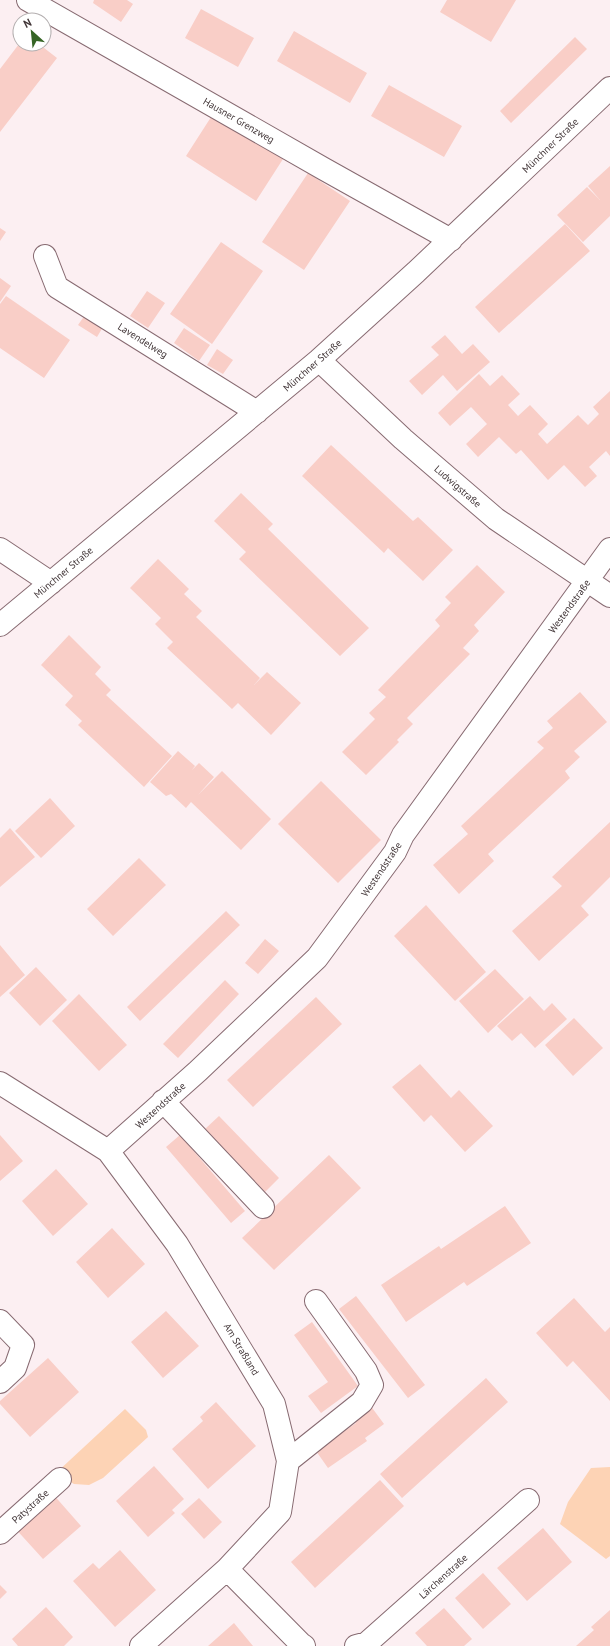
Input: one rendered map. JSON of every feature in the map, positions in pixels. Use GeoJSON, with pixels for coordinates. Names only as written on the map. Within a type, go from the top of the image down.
{"type":"FeatureCollection","features":[{"type":"Feature","properties":{"kind":"street","name":"Hausner Grenzweg"},"geometry":{"type":"LineString","coordinates":[[42,3],[122,53],[324,170],[450,240]]}},
{"type":"Feature","properties":{"kind":"street","name":"Münchner Straße"},"geometry":{"type":"LineString","coordinates":[[0,626],[319,360],[450,240],[610,88]]}},
{"type":"Feature","properties":{"kind":"street","name":"Lavendelweg"},"geometry":{"type":"LineString","coordinates":[[45,256],[58,287],[257,412]]}},
{"type":"Feature","properties":{"kind":"street","name":"Ludwigstraße"},"geometry":{"type":"LineString","coordinates":[[319,360],[403,439],[496,519],[610,596]]}},
{"type":"Feature","properties":{"kind":"street"},"geometry":{"type":"LineString","coordinates":[[0,549],[50,583]]}},
{"type":"Feature","properties":{"kind":"street","name":"Westendstraße"},"geometry":{"type":"LineString","coordinates":[[108,1151],[198,1071],[317,958],[395,852],[403,835],[610,549]]}},
{"type":"Feature","properties":{"kind":"street","name":"Am Straßland"},"geometry":{"type":"LineString","coordinates":[[0,1083],[108,1151],[177,1244],[274,1404],[288,1461],[280,1512],[227,1569],[141,1646]]}},
{"type":"Feature","properties":{"kind":"street"},"geometry":{"type":"LineString","coordinates":[[163,1101],[263,1207]]}},
{"type":"Feature","properties":{"kind":"street"},"geometry":{"type":"LineString","coordinates":[[288,1461],[362,1402],[372,1385],[366,1371],[316,1301]]}},
{"type":"Feature","properties":{"kind":"street"},"geometry":{"type":"LineString","coordinates":[[0,1321],[23,1345],[16,1368],[0,1382]]}},
{"type":"Feature","properties":{"kind":"street","name":"Patystraße"},"geometry":{"type":"LineString","coordinates":[[0,1534],[60,1479]]}},
{"type":"Feature","properties":{"kind":"street","name":"Lärchenstraße"},"geometry":{"type":"LineString","coordinates":[[356,1646],[367,1643],[528,1500]]}},
{"type":"Feature","properties":{"kind":"street"},"geometry":{"type":"LineString","coordinates":[[227,1569],[304,1646]]}},
{"type":"Feature","properties":{"kind":"shaded area"},"geometry":{"type":"Polygon","coordinates":[[[125,1409],[146,1430],[148,1437],[103,1478],[89,1485],[74,1484],[56,1473],[125,1409]]]}},
{"type":"Feature","properties":{"kind":"shaded area"},"geometry":{"type":"Polygon","coordinates":[[[610,1467],[610,1556],[606,1559],[560,1524],[568,1502],[591,1468],[610,1467]]]}},
{"type":"Feature","properties":{"kind":"building"},"geometry":{"type":"Polygon","coordinates":[[[94,0],[127,0],[133,4],[121,22],[93,3],[94,0]]]}},
{"type":"Feature","properties":{"kind":"building"},"geometry":{"type":"Polygon","coordinates":[[[447,0],[516,0],[491,42],[440,12],[447,0]]]}},
{"type":"Feature","properties":{"kind":"building"},"geometry":{"type":"Polygon","coordinates":[[[201,9],[254,38],[238,67],[185,38],[201,9]]]}},
{"type":"Feature","properties":{"kind":"building"},"geometry":{"type":"Polygon","coordinates":[[[294,31],[367,73],[350,103],[277,61],[294,31]]]}},
{"type":"Feature","properties":{"kind":"building"},"geometry":{"type":"Polygon","coordinates":[[[575,37],[587,49],[511,123],[500,111],[575,37]]]}},
{"type":"Feature","properties":{"kind":"building"},"geometry":{"type":"Polygon","coordinates":[[[13,52],[49,52],[57,58],[0,132],[0,69],[13,52]]]}},
{"type":"Feature","properties":{"kind":"building"},"geometry":{"type":"Polygon","coordinates":[[[389,85],[462,126],[444,157],[371,116],[389,85]]]}},
{"type":"Feature","properties":{"kind":"building"},"geometry":{"type":"Polygon","coordinates":[[[213,114],[283,159],[256,201],[186,156],[213,114]]]}},
{"type":"Feature","properties":{"kind":"building"},"geometry":{"type":"Polygon","coordinates":[[[610,166],[610,216],[583,242],[557,215],[587,187],[600,200],[588,186],[610,166]]]}},
{"type":"Feature","properties":{"kind":"building"},"geometry":{"type":"Polygon","coordinates":[[[308,173],[350,201],[304,270],[262,242],[308,173]]]}},
{"type":"Feature","properties":{"kind":"building"},"geometry":{"type":"Polygon","coordinates":[[[565,224],[590,251],[499,333],[475,307],[565,224]]]}},
{"type":"Feature","properties":{"kind":"building"},"geometry":{"type":"Polygon","coordinates":[[[0,228],[6,232],[0,241],[0,228]]]}},
{"type":"Feature","properties":{"kind":"building"},"geometry":{"type":"Polygon","coordinates":[[[221,242],[263,271],[212,344],[170,314],[221,242]]]}},
{"type":"Feature","properties":{"kind":"building"},"geometry":{"type":"Polygon","coordinates":[[[0,278],[11,286],[0,302],[0,278]]]}},
{"type":"Feature","properties":{"kind":"building"},"geometry":{"type":"Polygon","coordinates":[[[147,291],[165,303],[148,328],[130,316],[147,291]]]}},
{"type":"Feature","properties":{"kind":"building"},"geometry":{"type":"Polygon","coordinates":[[[6,296],[70,340],[44,378],[0,348],[0,304],[6,296]]]}},
{"type":"Feature","properties":{"kind":"building"},"geometry":{"type":"Polygon","coordinates":[[[85,315],[103,327],[97,337],[78,325],[85,315]]]}},
{"type":"Feature","properties":{"kind":"building"},"geometry":{"type":"Polygon","coordinates":[[[184,328],[210,345],[199,361],[174,343],[184,328]]]}},
{"type":"Feature","properties":{"kind":"building"},"geometry":{"type":"Polygon","coordinates":[[[445,335],[462,354],[473,344],[490,362],[457,391],[443,375],[422,395],[409,381],[439,355],[431,347],[445,335]]]}},
{"type":"Feature","properties":{"kind":"building"},"geometry":{"type":"Polygon","coordinates":[[[217,349],[233,360],[223,374],[207,365],[217,349]]]}},
{"type":"Feature","properties":{"kind":"building"},"geometry":{"type":"Polygon","coordinates":[[[479,374],[490,386],[502,375],[520,394],[508,405],[518,416],[530,405],[548,424],[538,434],[547,444],[578,415],[588,425],[599,414],[593,407],[610,391],[610,456],[606,451],[589,467],[597,476],[585,487],[564,465],[548,480],[521,450],[516,454],[499,437],[478,457],[466,444],[487,424],[471,407],[450,426],[438,413],[479,374]]]}},
{"type":"Feature","properties":{"kind":"building"},"geometry":{"type":"Polygon","coordinates":[[[331,445],[413,521],[418,517],[453,550],[423,581],[388,548],[384,553],[302,476],[331,445]]]}},
{"type":"Feature","properties":{"kind":"building"},"geometry":{"type":"Polygon","coordinates":[[[241,493],[273,524],[268,529],[369,628],[340,656],[239,559],[246,552],[214,521],[241,493]]]}},
{"type":"Feature","properties":{"kind":"building"},"geometry":{"type":"Polygon","coordinates":[[[158,559],[189,589],[184,594],[202,611],[196,617],[260,678],[254,685],[267,672],[301,703],[271,735],[238,703],[232,709],[167,648],[173,642],[155,624],[161,618],[130,588],[158,559]]]}},
{"type":"Feature","properties":{"kind":"building"},"geometry":{"type":"Polygon","coordinates":[[[477,565],[505,592],[474,625],[479,631],[463,648],[470,654],[407,718],[413,724],[397,740],[399,742],[366,775],[342,752],[375,719],[369,713],[386,697],[378,690],[440,626],[435,620],[451,603],[445,597],[477,565]]]}},
{"type":"Feature","properties":{"kind":"building"},"geometry":{"type":"Polygon","coordinates":[[[69,635],[101,667],[95,674],[111,690],[106,695],[172,756],[144,787],[78,725],[82,721],[65,705],[73,696],[41,665],[69,635]]]}},
{"type":"Feature","properties":{"kind":"building"},"geometry":{"type":"Polygon","coordinates":[[[580,692],[607,722],[574,751],[580,757],[565,771],[570,778],[488,854],[494,861],[459,894],[433,865],[468,834],[461,826],[544,748],[537,742],[553,728],[547,721],[580,692]]]}},
{"type":"Feature","properties":{"kind":"building"},"geometry":{"type":"Polygon","coordinates":[[[178,751],[195,766],[192,770],[199,763],[214,777],[198,795],[222,771],[271,819],[241,850],[191,802],[186,808],[171,794],[166,796],[150,782],[178,751]]]}},
{"type":"Feature","properties":{"kind":"building"},"geometry":{"type":"Polygon","coordinates":[[[321,781],[381,840],[338,883],[278,824],[321,781]]]}},
{"type":"Feature","properties":{"kind":"building"},"geometry":{"type":"Polygon","coordinates":[[[50,798],[75,826],[41,858],[15,831],[50,798]]]}},
{"type":"Feature","properties":{"kind":"building"},"geometry":{"type":"Polygon","coordinates":[[[610,822],[610,877],[581,906],[589,915],[539,961],[512,931],[562,886],[552,877],[610,822]]]}},
{"type":"Feature","properties":{"kind":"building"},"geometry":{"type":"Polygon","coordinates":[[[10,828],[35,857],[0,887],[0,838],[10,828]]]}},
{"type":"Feature","properties":{"kind":"building"},"geometry":{"type":"Polygon","coordinates":[[[139,858],[166,885],[113,936],[87,909],[139,858]]]}},
{"type":"Feature","properties":{"kind":"building"},"geometry":{"type":"Polygon","coordinates":[[[426,905],[486,972],[455,1001],[394,936],[426,905]]]}},
{"type":"Feature","properties":{"kind":"building"},"geometry":{"type":"Polygon","coordinates":[[[226,911],[240,925],[140,1021],[127,1007],[226,911]]]}},
{"type":"Feature","properties":{"kind":"building"},"geometry":{"type":"Polygon","coordinates":[[[265,939],[279,951],[258,974],[245,963],[265,939]]]}},
{"type":"Feature","properties":{"kind":"building"},"geometry":{"type":"Polygon","coordinates":[[[0,945],[25,975],[0,997],[0,945]]]}},
{"type":"Feature","properties":{"kind":"building"},"geometry":{"type":"Polygon","coordinates":[[[36,967],[67,1000],[40,1026],[9,993],[36,967]]]}},
{"type":"Feature","properties":{"kind":"building"},"geometry":{"type":"Polygon","coordinates":[[[495,969],[524,999],[488,1033],[459,1001],[495,969]]]}},
{"type":"Feature","properties":{"kind":"building"},"geometry":{"type":"Polygon","coordinates":[[[225,980],[239,994],[178,1058],[163,1044],[225,980]]]}},
{"type":"Feature","properties":{"kind":"building"},"geometry":{"type":"Polygon","coordinates":[[[79,994],[127,1045],[99,1071],[52,1021],[79,994]]]}},
{"type":"Feature","properties":{"kind":"building"},"geometry":{"type":"Polygon","coordinates":[[[530,996],[544,1011],[552,1003],[567,1019],[535,1048],[521,1033],[512,1041],[497,1026],[530,996]]]}},
{"type":"Feature","properties":{"kind":"building"},"geometry":{"type":"Polygon","coordinates":[[[316,997],[342,1024],[253,1107],[227,1080],[316,997]]]}},
{"type":"Feature","properties":{"kind":"building"},"geometry":{"type":"Polygon","coordinates":[[[574,1018],[603,1048],[573,1076],[545,1045],[574,1018]]]}},
{"type":"Feature","properties":{"kind":"building"},"geometry":{"type":"Polygon","coordinates":[[[420,1064],[451,1098],[459,1090],[493,1126],[465,1152],[431,1115],[424,1122],[392,1087],[420,1064]]]}},
{"type":"Feature","properties":{"kind":"building"},"geometry":{"type":"Polygon","coordinates":[[[219,1116],[279,1178],[265,1192],[205,1129],[219,1116]]]}},
{"type":"Feature","properties":{"kind":"building"},"geometry":{"type":"Polygon","coordinates":[[[0,1135],[23,1161],[0,1181],[0,1135]]]}},
{"type":"Feature","properties":{"kind":"building"},"geometry":{"type":"Polygon","coordinates":[[[180,1135],[245,1211],[231,1223],[166,1147],[180,1135]]]}},
{"type":"Feature","properties":{"kind":"building"},"geometry":{"type":"Polygon","coordinates":[[[329,1155],[361,1188],[274,1270],[242,1238],[329,1155]]]}},
{"type":"Feature","properties":{"kind":"building"},"geometry":{"type":"Polygon","coordinates":[[[56,1169],[88,1204],[53,1236],[22,1201],[56,1169]]]}},
{"type":"Feature","properties":{"kind":"building"},"geometry":{"type":"Polygon","coordinates":[[[505,1206],[531,1243],[467,1286],[464,1282],[406,1322],[381,1285],[439,1246],[441,1249],[505,1206]]]}},
{"type":"Feature","properties":{"kind":"building"},"geometry":{"type":"Polygon","coordinates":[[[112,1228],[145,1264],[108,1298],[76,1262],[112,1228]]]}},
{"type":"Feature","properties":{"kind":"building"},"geometry":{"type":"Polygon","coordinates":[[[356,1296],[425,1385],[408,1398],[339,1309],[356,1296]]]}},
{"type":"Feature","properties":{"kind":"building"},"geometry":{"type":"Polygon","coordinates":[[[574,1298],[605,1332],[610,1327],[610,1401],[573,1361],[567,1367],[536,1333],[574,1298]]]}},
{"type":"Feature","properties":{"kind":"building"},"geometry":{"type":"Polygon","coordinates":[[[166,1311],[199,1346],[163,1378],[131,1342],[166,1311]]]}},
{"type":"Feature","properties":{"kind":"building"},"geometry":{"type":"Polygon","coordinates":[[[312,1322],[358,1386],[321,1413],[308,1396],[328,1382],[294,1335],[312,1322]]]}},
{"type":"Feature","properties":{"kind":"building"},"geometry":{"type":"Polygon","coordinates":[[[48,1358],[79,1392],[30,1437],[0,1404],[0,1401],[48,1358]]]}},
{"type":"Feature","properties":{"kind":"building"},"geometry":{"type":"Polygon","coordinates":[[[486,1378],[508,1402],[402,1498],[380,1474],[486,1378]]]}},
{"type":"Feature","properties":{"kind":"building"},"geometry":{"type":"Polygon","coordinates":[[[216,1402],[256,1446],[208,1489],[172,1449],[203,1421],[200,1417],[216,1402]]]}},
{"type":"Feature","properties":{"kind":"building"},"geometry":{"type":"Polygon","coordinates":[[[370,1405],[384,1424],[365,1438],[367,1441],[328,1468],[316,1451],[356,1423],[352,1417],[370,1405]]]}},
{"type":"Feature","properties":{"kind":"building"},"geometry":{"type":"Polygon","coordinates":[[[154,1466],[184,1499],[172,1510],[175,1513],[148,1537],[116,1501],[154,1466]]]}},
{"type":"Feature","properties":{"kind":"building"},"geometry":{"type":"Polygon","coordinates":[[[380,1480],[404,1506],[315,1588],[291,1562],[380,1480]]]}},
{"type":"Feature","properties":{"kind":"building"},"geometry":{"type":"Polygon","coordinates":[[[52,1493],[81,1526],[43,1559],[13,1526],[52,1493]]]}},
{"type":"Feature","properties":{"kind":"building"},"geometry":{"type":"Polygon","coordinates":[[[199,1498],[222,1522],[204,1539],[181,1514],[199,1498]]]}},
{"type":"Feature","properties":{"kind":"building"},"geometry":{"type":"Polygon","coordinates":[[[543,1528],[572,1562],[527,1601],[497,1568],[543,1528]]]}},
{"type":"Feature","properties":{"kind":"building"},"geometry":{"type":"Polygon","coordinates":[[[120,1550],[156,1590],[115,1627],[73,1581],[93,1563],[99,1569],[120,1550]]]}},
{"type":"Feature","properties":{"kind":"building"},"geometry":{"type":"Polygon","coordinates":[[[483,1573],[511,1604],[483,1629],[455,1598],[483,1573]]]}},
{"type":"Feature","properties":{"kind":"building"},"geometry":{"type":"Polygon","coordinates":[[[0,1585],[7,1592],[0,1599],[0,1585]]]}},
{"type":"Feature","properties":{"kind":"building"},"geometry":{"type":"Polygon","coordinates":[[[46,1607],[73,1637],[64,1646],[18,1646],[12,1639],[46,1607]]]}},
{"type":"Feature","properties":{"kind":"building"},"geometry":{"type":"Polygon","coordinates":[[[444,1608],[472,1639],[464,1646],[427,1646],[415,1633],[444,1608]]]}},
{"type":"Feature","properties":{"kind":"building"},"geometry":{"type":"Polygon","coordinates":[[[610,1610],[610,1646],[576,1646],[594,1630],[591,1627],[610,1610]]]}},
{"type":"Feature","properties":{"kind":"building"},"geometry":{"type":"Polygon","coordinates":[[[234,1623],[253,1646],[208,1646],[234,1623]]]}}]}
